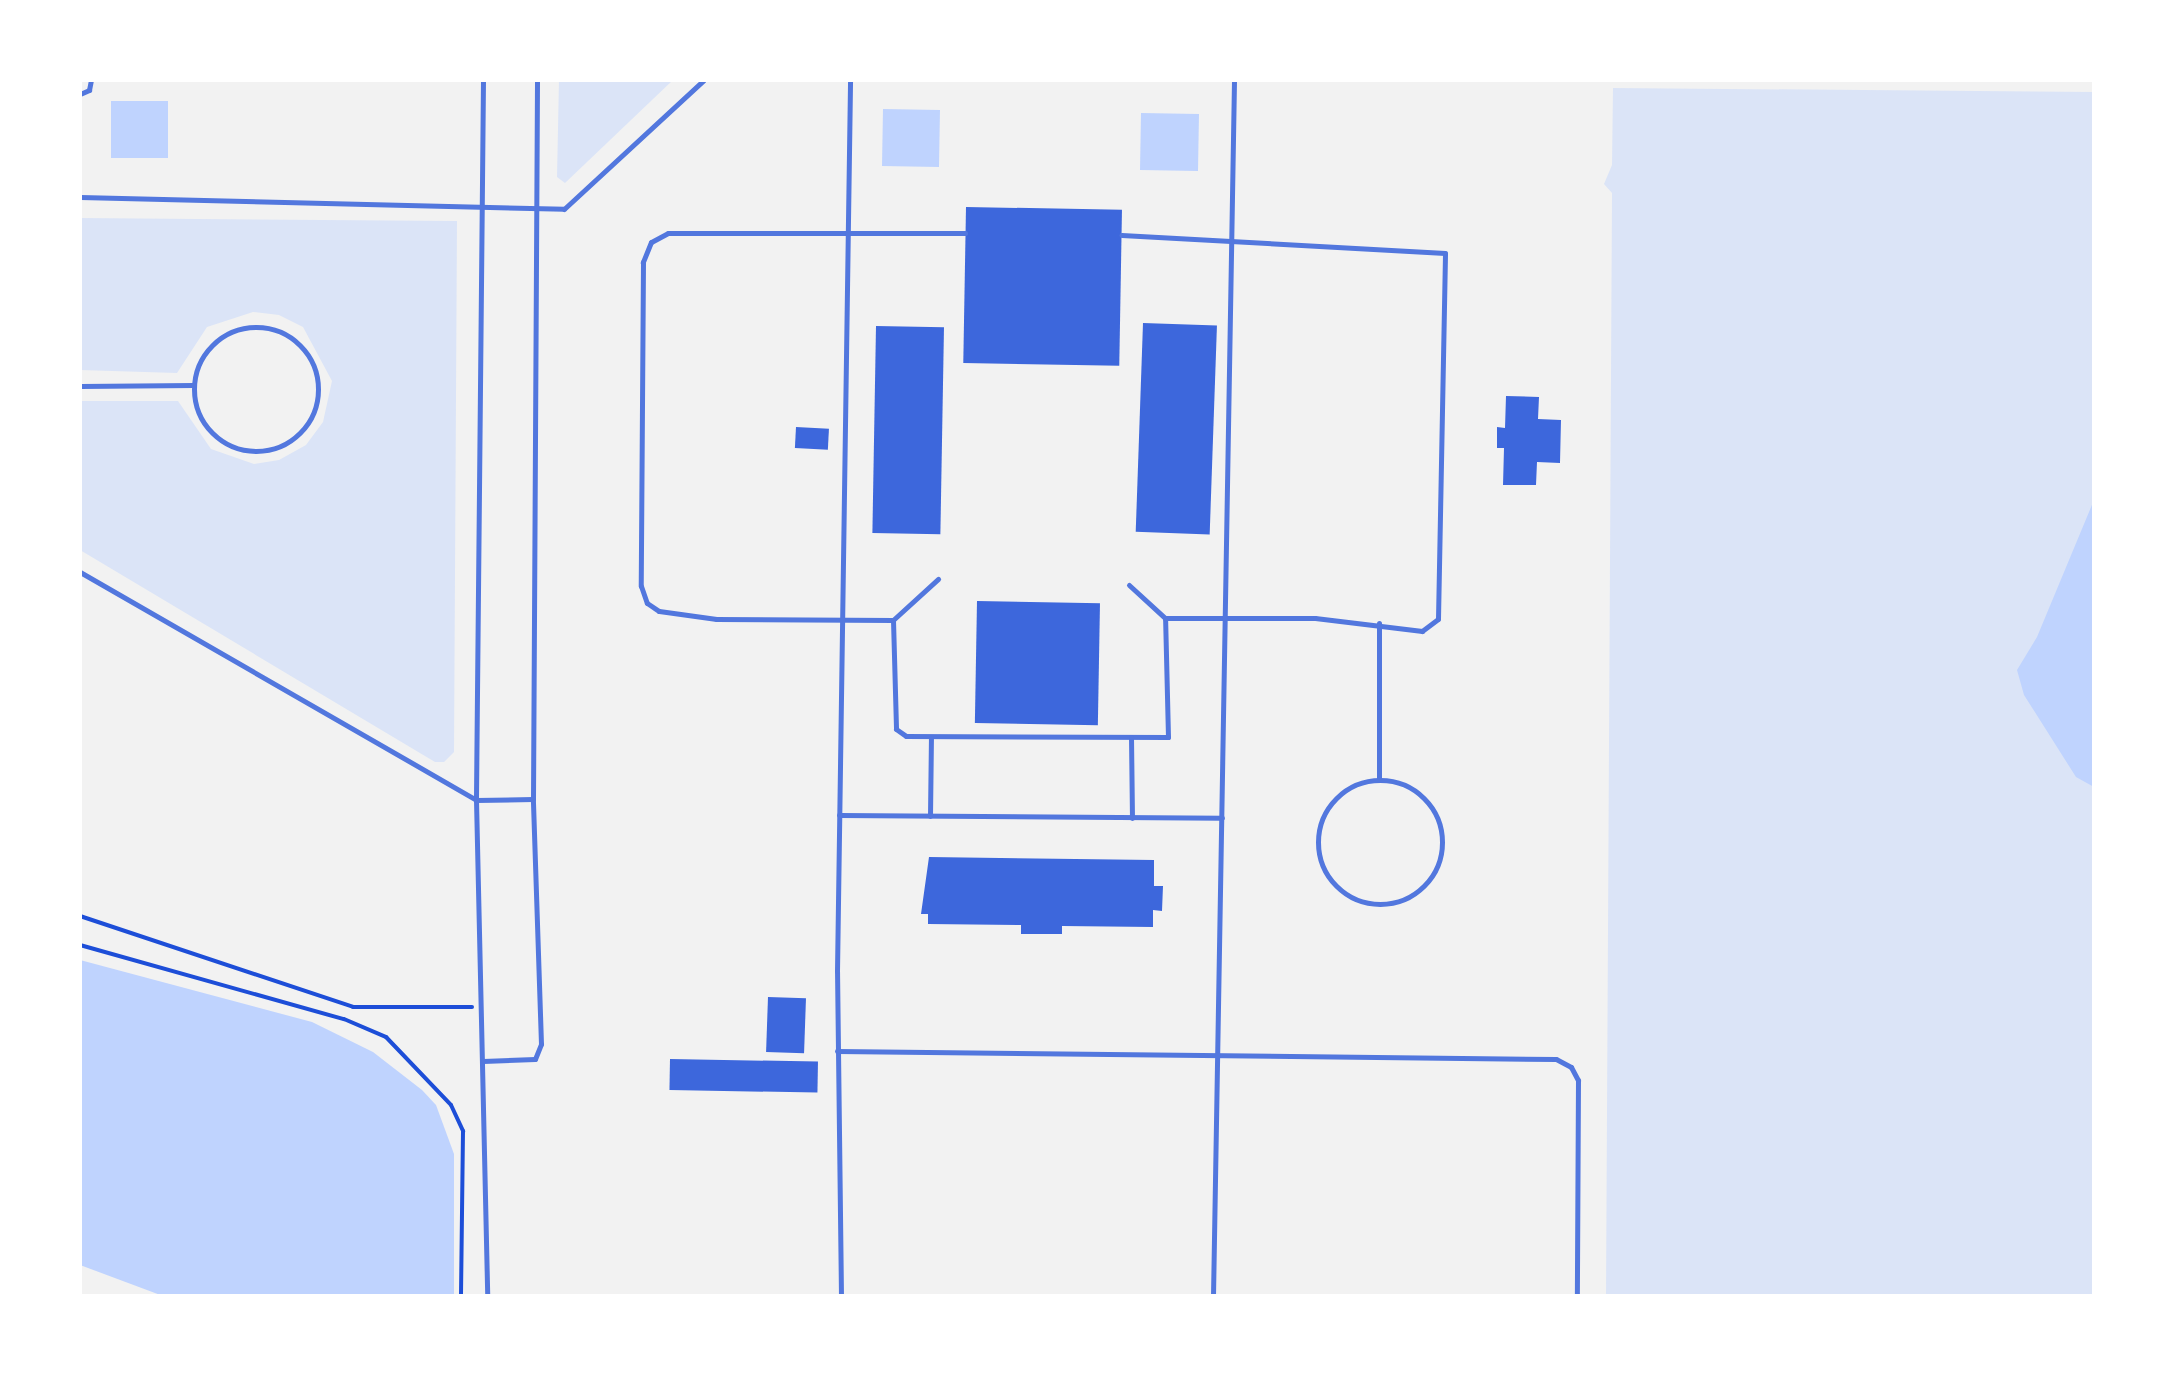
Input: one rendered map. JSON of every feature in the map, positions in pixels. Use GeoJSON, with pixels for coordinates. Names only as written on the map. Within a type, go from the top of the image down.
{"type":"FeatureCollection","features":[{"type":"Feature","properties":{"kind":"lane"},"geometry":{"type":"LineString","coordinates":[[80,94],[89,90],[91,80]]}},
{"type":"Feature","properties":{"kind":"lane"},"geometry":{"type":"LineString","coordinates":[[483,80],[476,800],[487,1296]]}},
{"type":"Feature","properties":{"kind":"lane"},"geometry":{"type":"LineString","coordinates":[[483,1061],[523,1061],[541,1052],[533,799],[537,80]]}},
{"type":"Feature","properties":{"kind":"lane"},"geometry":{"type":"LineString","coordinates":[[80,197],[564,209],[704,80]]}},
{"type":"Feature","properties":{"kind":"lane"},"geometry":{"type":"LineString","coordinates":[[841,1296],[837,1051],[840,618],[850,80]]}},
{"type":"Feature","properties":{"kind":"lane"},"geometry":{"type":"LineString","coordinates":[[1213,1296],[1234,80]]}},
{"type":"Feature","properties":{"kind":"lane"},"geometry":{"type":"LineString","coordinates":[[938,579],[893,620],[716,619],[659,611],[647,603],[641,586],[643,262],[651,242],[668,233],[846,230],[965,233]]}},
{"type":"Feature","properties":{"kind":"lane"},"geometry":{"type":"LineString","coordinates":[[1121,235],[1233,237],[1436,249],[1448,257],[1438,619],[1422,631],[1379,623],[1165,618],[1129,585]]}},
{"type":"Feature","properties":{"kind":"lane"},"geometry":{"type":"LineString","coordinates":[[244,327],[265,327],[301,345],[318,382],[316,403],[295,437],[257,452],[237,449],[204,424],[194,385],[209,347],[244,327]]}},
{"type":"Feature","properties":{"kind":"lane"},"geometry":{"type":"LineString","coordinates":[[80,386],[194,385]]}},
{"type":"Feature","properties":{"kind":"lane"},"geometry":{"type":"LineString","coordinates":[[80,572],[476,800],[533,799]]}},
{"type":"Feature","properties":{"kind":"lane"},"geometry":{"type":"LineString","coordinates":[[893,620],[896,729],[906,736],[1131,737],[1169,735],[1165,618]]}},
{"type":"Feature","properties":{"kind":"lane"},"geometry":{"type":"LineString","coordinates":[[1379,623],[1379,779]]}},
{"type":"Feature","properties":{"kind":"lane"},"geometry":{"type":"LineString","coordinates":[[1131,737],[1132,818]]}},
{"type":"Feature","properties":{"kind":"lane"},"geometry":{"type":"LineString","coordinates":[[930,816],[931,738]]}},
{"type":"Feature","properties":{"kind":"lane"},"geometry":{"type":"LineString","coordinates":[[1379,779],[1401,783],[1421,795],[1435,813],[1442,836],[1440,859],[1430,880],[1402,900],[1369,904],[1347,896],[1330,881],[1319,860],[1317,837],[1323,815],[1337,796],[1356,783],[1379,779]]}},
{"type":"Feature","properties":{"kind":"lane"},"geometry":{"type":"LineString","coordinates":[[839,815],[1222,818]]}},
{"type":"Feature","properties":{"kind":"lane"},"geometry":{"type":"LineString","coordinates":[[837,1051],[1556,1059],[1571,1067],[1578,1080],[1577,1296]]}},
{"type":"Feature","properties":{"kind":"path"},"geometry":{"type":"LineString","coordinates":[[80,916],[353,1007],[482,1007]]}},
{"type":"Feature","properties":{"kind":"path"},"geometry":{"type":"LineString","coordinates":[[80,945],[344,1019],[386,1037],[451,1105],[463,1131],[461,1296]]}},
{"type":"Feature","properties":{"kind":"shaded area"},"geometry":{"type":"Polygon","coordinates":[[[559,80],[673,80],[565,183],[557,177],[559,80]]]}},
{"type":"Feature","properties":{"kind":"shaded area"},"geometry":{"type":"Polygon","coordinates":[[[1613,88],[2094,92],[2094,1296],[1606,1296],[1612,193],[1604,184],[1612,165],[1613,88]]]}},
{"type":"Feature","properties":{"kind":"shaded area"},"geometry":{"type":"Polygon","coordinates":[[[80,218],[457,221],[454,752],[444,762],[435,762],[80,550],[80,401],[178,401],[211,449],[254,464],[279,460],[306,445],[323,422],[332,381],[303,327],[279,315],[253,312],[207,327],[177,373],[80,370],[80,218]]]}},
{"type":"Feature","properties":{"kind":"water"},"geometry":{"type":"Polygon","coordinates":[[[111,101],[168,101],[168,158],[111,158],[111,101]]]}},
{"type":"Feature","properties":{"kind":"water"},"geometry":{"type":"Polygon","coordinates":[[[883,109],[940,110],[939,167],[882,166],[883,109]]]}},
{"type":"Feature","properties":{"kind":"water"},"geometry":{"type":"Polygon","coordinates":[[[1141,113],[1199,114],[1198,171],[1140,170],[1141,113]]]}},
{"type":"Feature","properties":{"kind":"water"},"geometry":{"type":"Polygon","coordinates":[[[2094,500],[2094,787],[2076,777],[2024,695],[2017,670],[2037,637],[2094,500]]]}},
{"type":"Feature","properties":{"kind":"water"},"geometry":{"type":"Polygon","coordinates":[[[80,960],[312,1022],[373,1052],[422,1090],[436,1105],[454,1154],[454,1296],[163,1296],[80,1265],[80,960]]]}},
{"type":"Feature","properties":{"kind":"building"},"geometry":{"type":"Polygon","coordinates":[[[966,207],[1122,210],[1119,366],[963,363],[966,207]]]}},
{"type":"Feature","properties":{"kind":"building"},"geometry":{"type":"Polygon","coordinates":[[[1143,323],[1217,326],[1210,534],[1136,532],[1143,323]]]}},
{"type":"Feature","properties":{"kind":"building"},"geometry":{"type":"Polygon","coordinates":[[[876,326],[944,327],[940,534],[872,533],[876,326]]]}},
{"type":"Feature","properties":{"kind":"building"},"geometry":{"type":"Polygon","coordinates":[[[1506,396],[1539,397],[1538,419],[1561,420],[1560,463],[1537,462],[1536,485],[1503,485],[1504,448],[1497,448],[1497,427],[1505,428],[1506,396]]]}},
{"type":"Feature","properties":{"kind":"building"},"geometry":{"type":"Polygon","coordinates":[[[796,427],[829,429],[828,450],[795,448],[796,427]]]}},
{"type":"Feature","properties":{"kind":"building"},"geometry":{"type":"Polygon","coordinates":[[[977,601],[1100,603],[1098,725],[975,723],[977,601]]]}},
{"type":"Feature","properties":{"kind":"building"},"geometry":{"type":"Polygon","coordinates":[[[929,857],[1154,860],[1154,886],[1163,886],[1162,911],[1153,910],[1153,927],[1062,926],[1062,934],[1021,934],[1021,925],[928,924],[928,914],[921,914],[929,857]]]}},
{"type":"Feature","properties":{"kind":"building"},"geometry":{"type":"Polygon","coordinates":[[[768,997],[806,998],[804,1053],[766,1052],[768,997]]]}},
{"type":"Feature","properties":{"kind":"building"},"geometry":{"type":"Polygon","coordinates":[[[670,1059],[818,1062],[817,1093],[669,1090],[670,1059]]]}}]}
